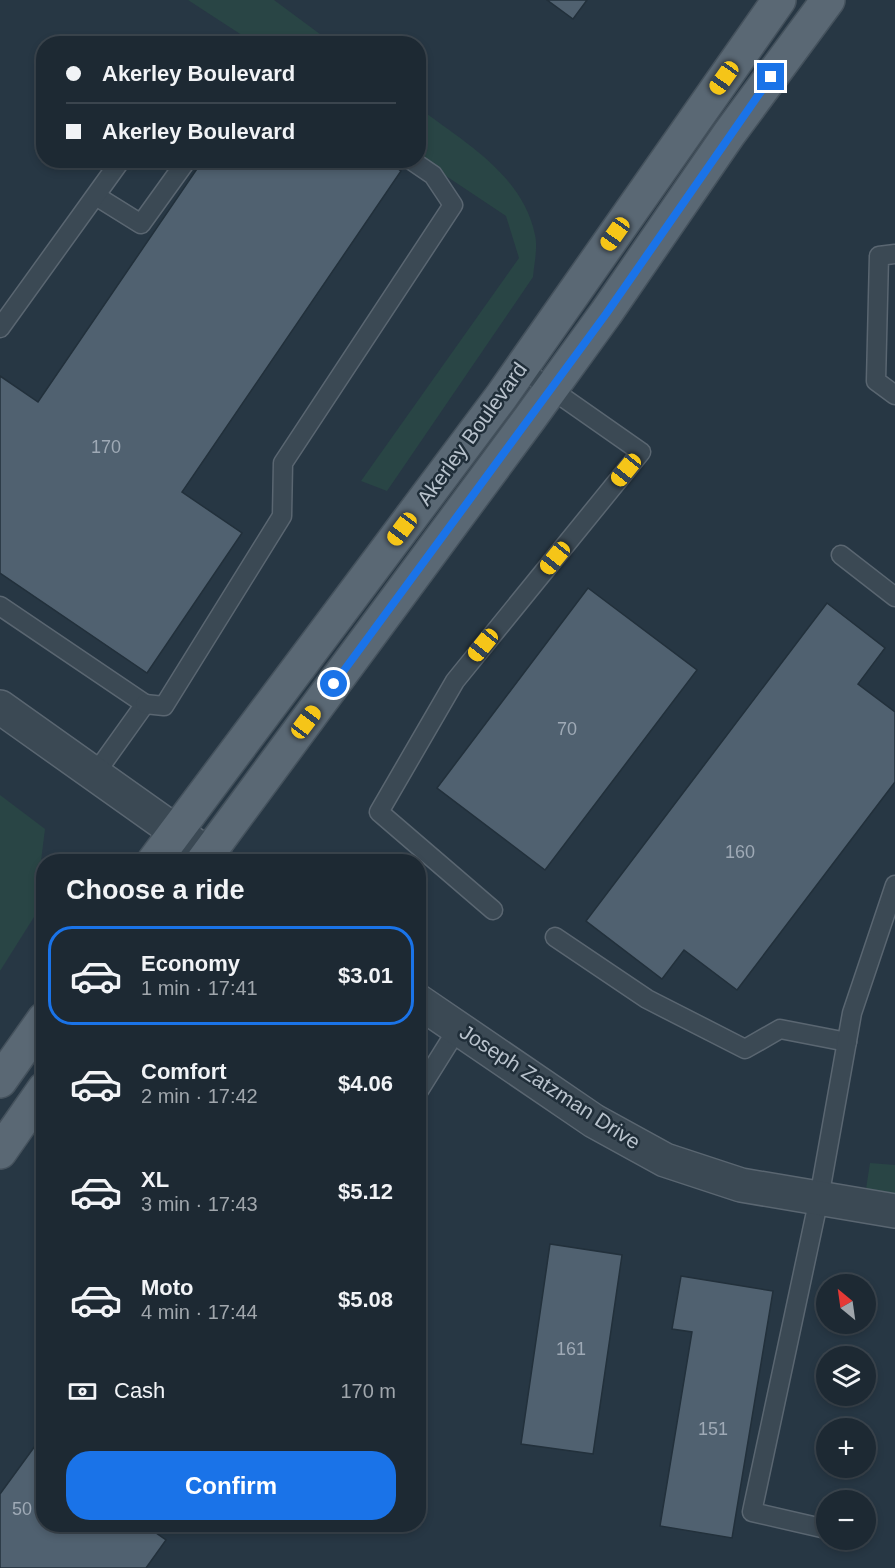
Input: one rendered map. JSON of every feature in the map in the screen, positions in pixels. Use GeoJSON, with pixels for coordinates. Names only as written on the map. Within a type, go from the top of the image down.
{"type":"FeatureCollection","features":[{"type":"Feature","properties":{"kind":"main road","name":"Akerley Boulevard"},"geometry":{"type":"LineString","coordinates":[[159,854],[501,397],[779,0]]}},
{"type":"Feature","properties":{"kind":"main road","name":"Akerley Boulevard"},"geometry":{"type":"LineString","coordinates":[[213,854],[552,389],[729,134],[828,0]]}},
{"type":"Feature","properties":{"kind":"main road"},"geometry":{"type":"LineString","coordinates":[[0,1081],[36,1030]]}},
{"type":"Feature","properties":{"kind":"main road"},"geometry":{"type":"LineString","coordinates":[[0,1152],[36,1100]]}},
{"type":"Feature","properties":{"kind":"street"},"geometry":{"type":"LineString","coordinates":[[0,707],[175,831],[203,854]]}},
{"type":"Feature","properties":{"kind":"street","name":"Joseph Zatzman Drive"},"geometry":{"type":"LineString","coordinates":[[426,1006],[594,1121],[665,1160],[741,1185],[895,1211]]}},
{"type":"Feature","properties":{"kind":"lane"},"geometry":{"type":"LineString","coordinates":[[0,328],[115,168]]}},
{"type":"Feature","properties":{"kind":"lane"},"geometry":{"type":"LineString","coordinates":[[96,196],[141,224],[181,168]]}},
{"type":"Feature","properties":{"kind":"lane"},"geometry":{"type":"LineString","coordinates":[[0,606],[145,704],[165,706],[282,516],[283,463],[453,206],[433,175],[423,168]]}},
{"type":"Feature","properties":{"kind":"lane"},"geometry":{"type":"LineString","coordinates":[[895,254],[879,256],[876,381],[895,395]]}},
{"type":"Feature","properties":{"kind":"lane"},"geometry":{"type":"LineString","coordinates":[[493,910],[379,812],[455,681],[641,452],[521,368]]}},
{"type":"Feature","properties":{"kind":"lane"},"geometry":{"type":"LineString","coordinates":[[501,397],[530,418]]}},
{"type":"Feature","properties":{"kind":"lane"},"geometry":{"type":"LineString","coordinates":[[842,555],[895,597]]}},
{"type":"Feature","properties":{"kind":"lane"},"geometry":{"type":"LineString","coordinates":[[95,774],[145,704]]}},
{"type":"Feature","properties":{"kind":"lane"},"geometry":{"type":"LineString","coordinates":[[816,1527],[752,1512],[819,1198],[852,1013],[895,885]]}},
{"type":"Feature","properties":{"kind":"lane"},"geometry":{"type":"LineString","coordinates":[[555,937],[647,999],[745,1049],[780,1029],[847,1042]]}},
{"type":"Feature","properties":{"kind":"lane"},"geometry":{"type":"LineString","coordinates":[[426,1079],[458,1028]]}},
{"type":"Feature","properties":{"kind":"green space"},"geometry":{"type":"Polygon","coordinates":[[[188,0],[274,0],[323,36],[243,36],[188,0]]]}},
{"type":"Feature","properties":{"kind":"green space"},"geometry":{"type":"Polygon","coordinates":[[[426,113],[489,162],[505,177],[518,195],[535,235],[536,256],[533,277],[387,491],[361,481],[519,258],[506,216],[426,163],[426,113]]]}},
{"type":"Feature","properties":{"kind":"green space"},"geometry":{"type":"Polygon","coordinates":[[[0,795],[45,829],[42,854],[36,854],[34,917],[0,971],[0,795]]]}},
{"type":"Feature","properties":{"kind":"green space"},"geometry":{"type":"Polygon","coordinates":[[[870,1163],[895,1165],[895,1194],[866,1189],[870,1163]]]}},
{"type":"Feature","properties":{"kind":"building"},"geometry":{"type":"Polygon","coordinates":[[[547,0],[587,0],[573,19],[547,0]]]}},
{"type":"Feature","properties":{"kind":"building"},"geometry":{"type":"Polygon","coordinates":[[[198,168],[397,168],[401,171],[182,492],[242,533],[147,673],[0,573],[0,376],[38,402],[198,168]]]}},
{"type":"Feature","properties":{"kind":"building"},"geometry":{"type":"Polygon","coordinates":[[[588,588],[697,670],[545,870],[437,788],[588,588]]]}},
{"type":"Feature","properties":{"kind":"building"},"geometry":{"type":"Polygon","coordinates":[[[827,603],[885,648],[858,684],[895,712],[895,782],[737,990],[684,950],[662,979],[586,921],[827,603]]]}},
{"type":"Feature","properties":{"kind":"building"},"geometry":{"type":"Polygon","coordinates":[[[550,1244],[622,1255],[593,1454],[521,1444],[550,1244]]]}},
{"type":"Feature","properties":{"kind":"building"},"geometry":{"type":"Polygon","coordinates":[[[681,1276],[773,1291],[732,1538],[660,1526],[692,1332],[672,1329],[681,1276]]]}},
{"type":"Feature","properties":{"kind":"building"},"geometry":{"type":"Polygon","coordinates":[[[35,1446],[36,1532],[154,1532],[166,1540],[146,1568],[0,1568],[0,1494],[35,1446]]]}},
{"type":"Feature","properties":{"kind":"route"},"geometry":{"type":"LineString","coordinates":[[334,684],[606,314],[729,134],[771,77]]}}]}
